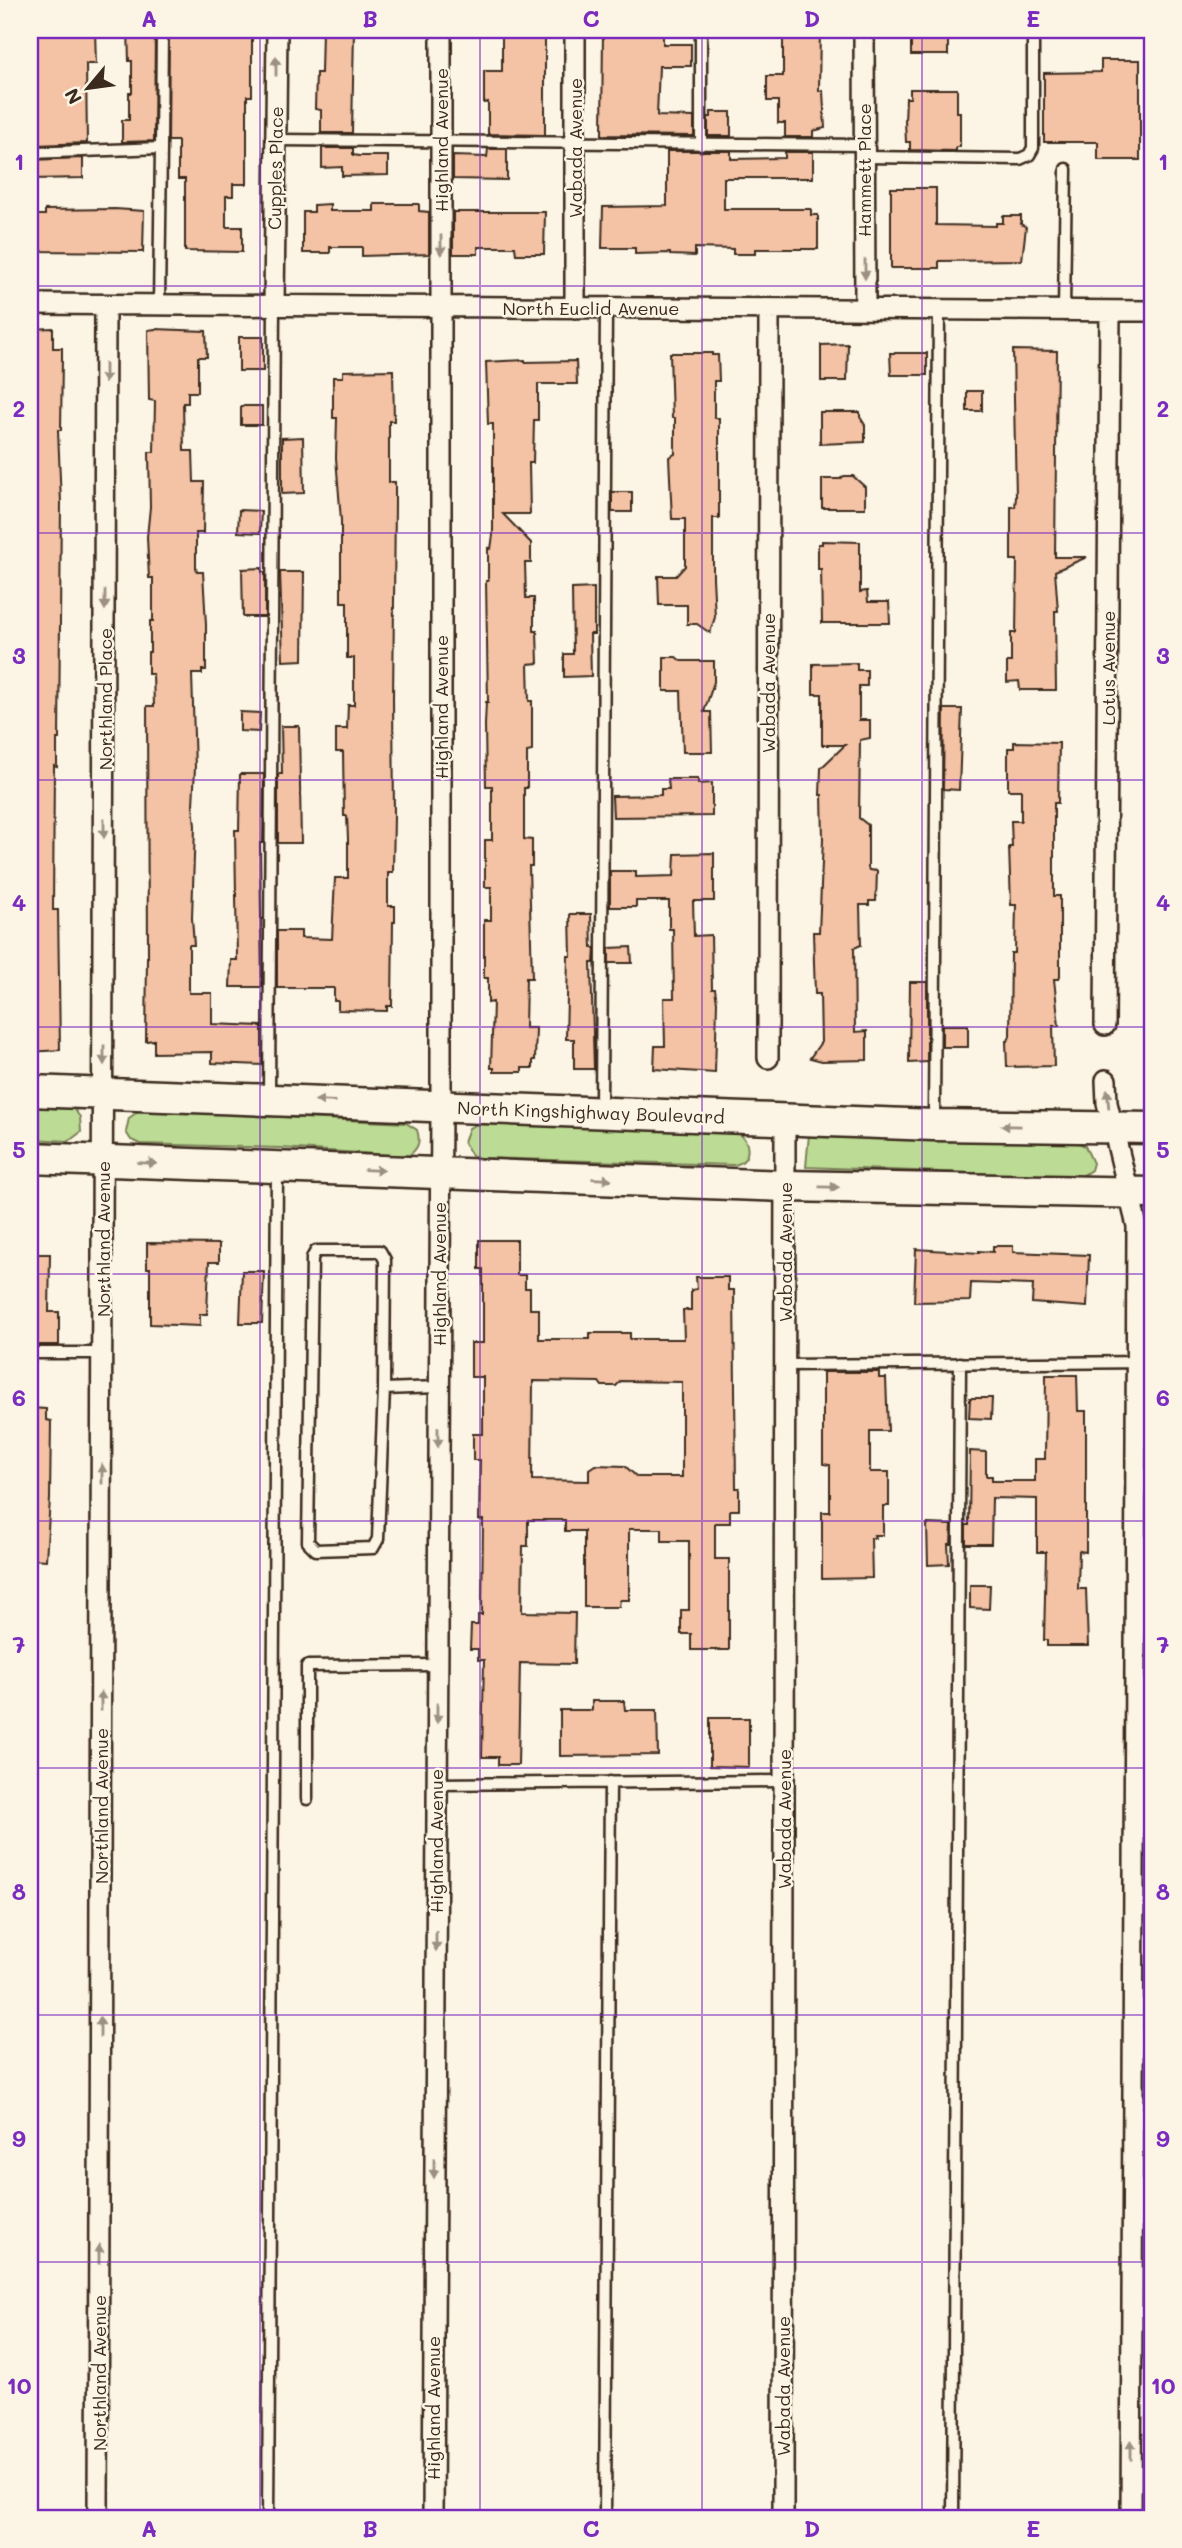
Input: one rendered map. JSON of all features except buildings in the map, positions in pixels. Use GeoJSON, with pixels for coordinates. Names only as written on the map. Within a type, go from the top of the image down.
{"type":"FeatureCollection","features":[{"type":"Feature","properties":{"kind":"main road","name":"North Kingshighway Boulevard"},"geometry":{"type":"LineString","coordinates":[[30,1091],[934,1125],[1152,1128]]}},
{"type":"Feature","properties":{"kind":"main road"},"geometry":{"type":"LineString","coordinates":[[30,1158],[785,1186],[1141,1193]]}},
{"type":"Feature","properties":{"kind":"street","name":"Cupples Place"},"geometry":{"type":"LineString","coordinates":[[274,306],[276,30]]}},
{"type":"Feature","properties":{"kind":"street","name":"Highland Avenue"},"geometry":{"type":"LineString","coordinates":[[433,2518],[441,1105],[441,30]]}},
{"type":"Feature","properties":{"kind":"street","name":"Wabada Avenue"},"geometry":{"type":"LineString","coordinates":[[575,30],[575,307]]}},
{"type":"Feature","properties":{"kind":"street","name":"Hammett Place"},"geometry":{"type":"LineString","coordinates":[[864,30],[865,309]]}},
{"type":"Feature","properties":{"kind":"street","name":"North Euclid Avenue"},"geometry":{"type":"LineString","coordinates":[[30,304],[1152,311]]}},
{"type":"Feature","properties":{"kind":"street","name":"Northland Place"},"geometry":{"type":"LineString","coordinates":[[104,1094],[105,305]]}},
{"type":"Feature","properties":{"kind":"street","name":"Wabada Avenue"},"geometry":{"type":"LineString","coordinates":[[768,1058],[769,309]]}},
{"type":"Feature","properties":{"kind":"street","name":"Lotus Avenue"},"geometry":{"type":"LineString","coordinates":[[1105,1025],[1110,311]]}},
{"type":"Feature","properties":{"kind":"street"},"geometry":{"type":"LineString","coordinates":[[1106,1080],[1107,1103],[1113,1128],[1141,1193],[1137,1226],[1144,1362],[1131,2518]]}},
{"type":"Feature","properties":{"kind":"street","name":"Northland Avenue"},"geometry":{"type":"LineString","coordinates":[[98,2518],[104,1094]]}},
{"type":"Feature","properties":{"kind":"street","name":"Wabada Avenue"},"geometry":{"type":"LineString","coordinates":[[783,2518],[785,1120]]}},
{"type":"Feature","properties":{"kind":"lane"},"geometry":{"type":"LineString","coordinates":[[159,305],[162,30]]}},
{"type":"Feature","properties":{"kind":"lane"},"geometry":{"type":"LineString","coordinates":[[701,30],[701,145]]}},
{"type":"Feature","properties":{"kind":"lane"},"geometry":{"type":"LineString","coordinates":[[276,140],[701,145],[1020,159],[1029,155],[1032,148],[1033,30]]}},
{"type":"Feature","properties":{"kind":"lane"},"geometry":{"type":"LineString","coordinates":[[30,153],[162,148]]}},
{"type":"Feature","properties":{"kind":"lane"},"geometry":{"type":"LineString","coordinates":[[1064,310],[1066,169]]}},
{"type":"Feature","properties":{"kind":"lane"},"geometry":{"type":"LineString","coordinates":[[269,1100],[274,306]]}},
{"type":"Feature","properties":{"kind":"lane"},"geometry":{"type":"LineString","coordinates":[[601,1113],[606,308]]}},
{"type":"Feature","properties":{"kind":"lane"},"geometry":{"type":"LineString","coordinates":[[934,1125],[939,310]]}},
{"type":"Feature","properties":{"kind":"lane"},"geometry":{"type":"LineString","coordinates":[[268,2518],[277,1167]]}},
{"type":"Feature","properties":{"kind":"lane"},"geometry":{"type":"LineString","coordinates":[[316,1251],[380,1251],[385,1260],[384,1389],[378,1539],[373,1548],[316,1550],[308,1542],[312,1258],[316,1251]]}},
{"type":"Feature","properties":{"kind":"lane"},"geometry":{"type":"LineString","coordinates":[[30,1353],[103,1353]]}},
{"type":"Feature","properties":{"kind":"lane"},"geometry":{"type":"LineString","coordinates":[[785,1365],[1144,1362]]}},
{"type":"Feature","properties":{"kind":"lane"},"geometry":{"type":"LineString","coordinates":[[953,2518],[960,1363]]}},
{"type":"Feature","properties":{"kind":"lane"},"geometry":{"type":"LineString","coordinates":[[384,1389],[439,1387]]}},
{"type":"Feature","properties":{"kind":"lane"},"geometry":{"type":"LineString","coordinates":[[307,1799],[307,1666],[437,1665]]}},
{"type":"Feature","properties":{"kind":"lane"},"geometry":{"type":"LineString","coordinates":[[436,1784],[784,1781]]}},
{"type":"Feature","properties":{"kind":"lane"},"geometry":{"type":"LineString","coordinates":[[605,2518],[610,1782]]}},
{"type":"Feature","properties":{"kind":"green space"},"geometry":{"type":"Polygon","coordinates":[[[30,1107],[74,1109],[80,1117],[81,1132],[69,1141],[30,1139],[30,1107]]]}},
{"type":"Feature","properties":{"kind":"green space"},"geometry":{"type":"Polygon","coordinates":[[[140,1110],[406,1123],[417,1130],[419,1142],[408,1156],[281,1148],[141,1144],[131,1140],[126,1132],[129,1118],[140,1110]]]}},
{"type":"Feature","properties":{"kind":"green space"},"geometry":{"type":"Polygon","coordinates":[[[477,1124],[736,1132],[745,1140],[748,1150],[744,1160],[733,1165],[480,1158],[472,1156],[464,1142],[469,1128],[477,1124]]]}},
{"type":"Feature","properties":{"kind":"green space"},"geometry":{"type":"Polygon","coordinates":[[[809,1134],[1079,1143],[1085,1146],[1093,1163],[1091,1170],[1080,1177],[806,1167],[809,1134]]]}}]}
